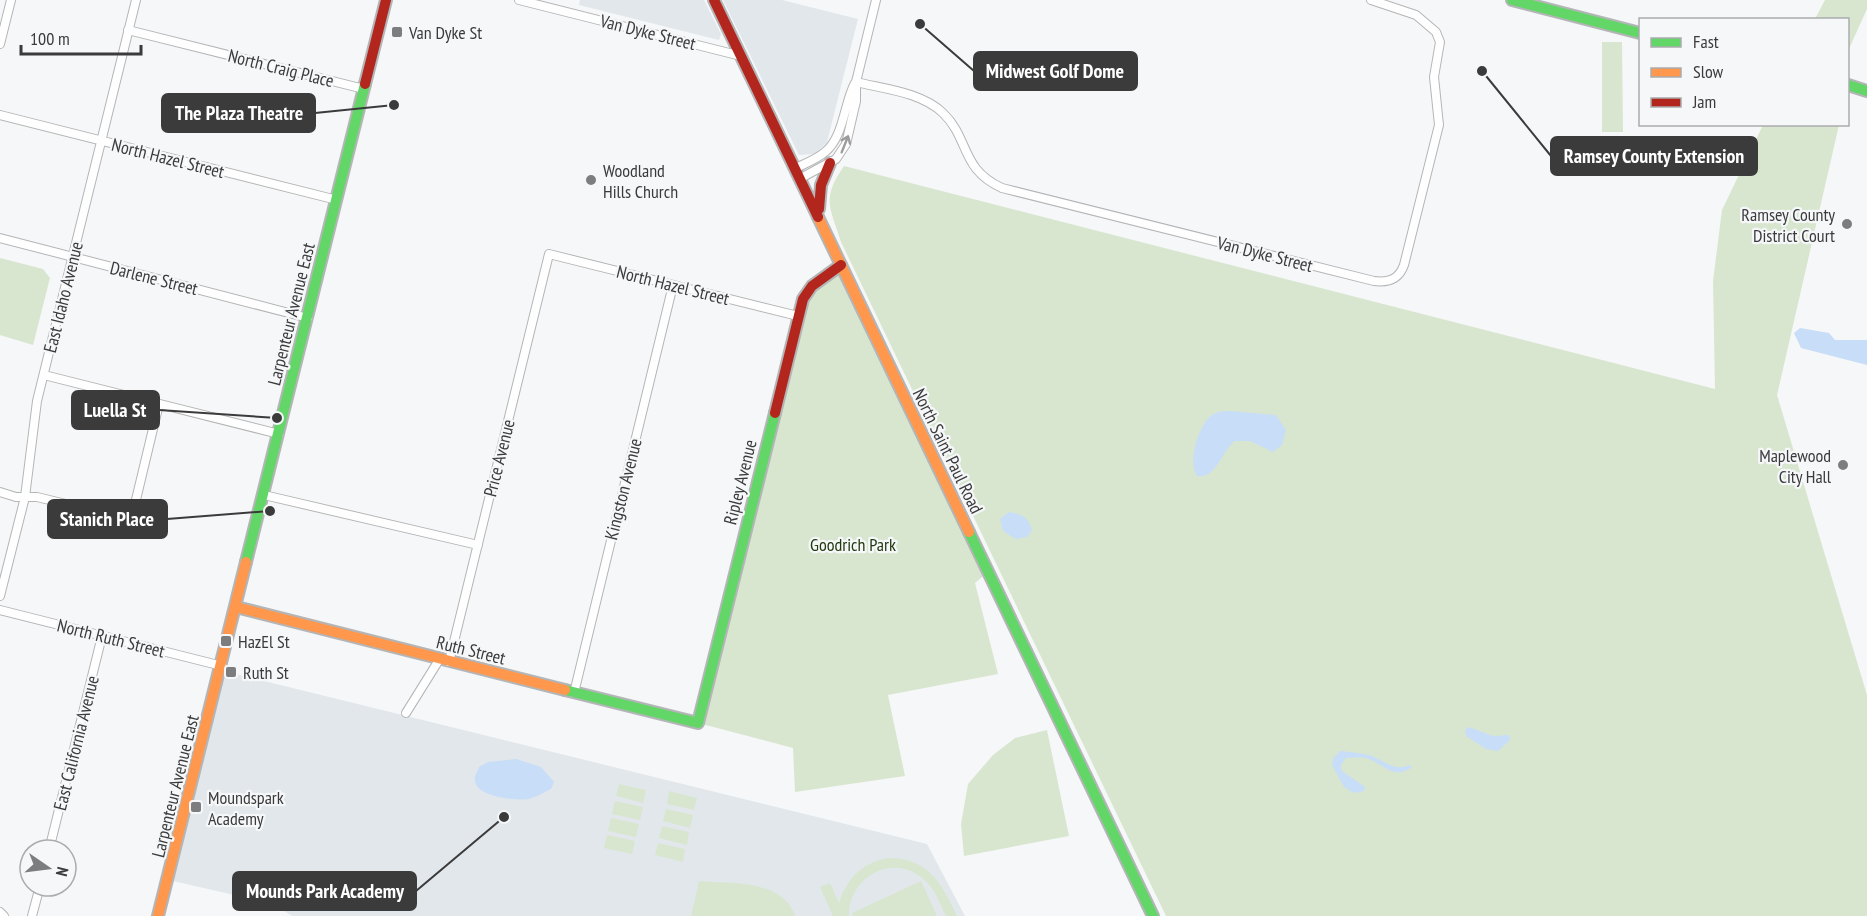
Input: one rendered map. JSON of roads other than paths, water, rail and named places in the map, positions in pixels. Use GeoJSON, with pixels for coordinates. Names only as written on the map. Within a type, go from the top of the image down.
{"type":"FeatureCollection","features":[{"type":"Feature","properties":{"kind":"street"},"geometry":{"type":"LineString","coordinates":[[0,44],[11,0]]}},
{"type":"Feature","properties":{"kind":"street","name":"East Idaho Avenue"},"geometry":{"type":"LineString","coordinates":[[0,596],[25,496],[37,401],[136,0]]}},
{"type":"Feature","properties":{"kind":"street","name":"Larpenteur Avenue East"},"geometry":{"type":"LineString","coordinates":[[158,916],[386,0]]}},
{"type":"Feature","properties":{"kind":"street","name":"Van Dyke Street"},"geometry":{"type":"LineString","coordinates":[[519,0],[741,56]]}},
{"type":"Feature","properties":{"kind":"street","name":"North Saint Paul Road"},"geometry":{"type":"LineString","coordinates":[[714,0],[1153,916]]}},
{"type":"Feature","properties":{"kind":"street"},"geometry":{"type":"LineString","coordinates":[[821,221],[818,197],[821,180],[830,163],[840,154],[848,138],[856,101],[856,82],[876,0]]}},
{"type":"Feature","properties":{"kind":"street","name":"Van Dyke Street"},"geometry":{"type":"LineString","coordinates":[[856,82],[914,97],[933,105],[954,126],[965,153],[976,170],[1002,188],[1374,281],[1387,282],[1396,278],[1403,269],[1439,125],[1434,77],[1440,42],[1436,32],[1416,15],[1371,0]]}},
{"type":"Feature","properties":{"kind":"street"},"geometry":{"type":"LineString","coordinates":[[1512,0],[1639,32]]}},
{"type":"Feature","properties":{"kind":"street","name":"North Craig Place"},"geometry":{"type":"LineString","coordinates":[[128,30],[364,89]]}},
{"type":"Feature","properties":{"kind":"street"},"geometry":{"type":"LineString","coordinates":[[798,173],[833,144],[847,98],[856,82]]}},
{"type":"Feature","properties":{"kind":"street"},"geometry":{"type":"LineString","coordinates":[[1849,85],[1867,91]]}},
{"type":"Feature","properties":{"kind":"street","name":"North Hazel Street"},"geometry":{"type":"LineString","coordinates":[[0,115],[336,200]]}},
{"type":"Feature","properties":{"kind":"street"},"geometry":{"type":"LineString","coordinates":[[798,173],[830,163]]}},
{"type":"Feature","properties":{"kind":"street","name":"Darlene Street"},"geometry":{"type":"LineString","coordinates":[[0,238],[308,318]]}},
{"type":"Feature","properties":{"kind":"street","name":"North Hazel Street"},"geometry":{"type":"LineString","coordinates":[[549,254],[798,316]]}},
{"type":"Feature","properties":{"kind":"street","name":"Price Avenue"},"geometry":{"type":"LineString","coordinates":[[406,713],[444,661],[478,545],[549,254]]}},
{"type":"Feature","properties":{"kind":"street","name":"Ripley Avenue"},"geometry":{"type":"LineString","coordinates":[[698,723],[803,299],[812,286],[842,266]]}},
{"type":"Feature","properties":{"kind":"street","name":"Kingston Avenue"},"geometry":{"type":"LineString","coordinates":[[574,693],[673,285]]}},
{"type":"Feature","properties":{"kind":"street"},"geometry":{"type":"LineString","coordinates":[[44,375],[279,434]]}},
{"type":"Feature","properties":{"kind":"street"},"geometry":{"type":"LineString","coordinates":[[0,492],[129,517],[134,508],[159,404]]}},
{"type":"Feature","properties":{"kind":"street"},"geometry":{"type":"LineString","coordinates":[[264,495],[478,545]]}},
{"type":"Feature","properties":{"kind":"street","name":"Ruth Street"},"geometry":{"type":"LineString","coordinates":[[236,607],[698,723]]}},
{"type":"Feature","properties":{"kind":"street","name":"North Ruth Street"},"geometry":{"type":"LineString","coordinates":[[0,610],[222,666]]}},
{"type":"Feature","properties":{"kind":"street","name":"East California Avenue"},"geometry":{"type":"LineString","coordinates":[[52,838],[102,636]]}},
{"type":"Feature","properties":{"kind":"street"},"geometry":{"type":"LineString","coordinates":[[32,916],[37,898]]}},
{"type":"Feature","properties":{"kind":"street"},"geometry":{"type":"LineString","coordinates":[[0,912],[4,916]]}},
{"type":"Feature","properties":{"kind":"water"},"geometry":{"type":"Polygon","coordinates":[[[1800,328],[1829,333],[1835,340],[1867,340],[1867,365],[1801,348],[1794,333],[1800,328]]]}},
{"type":"Feature","properties":{"kind":"water"},"geometry":{"type":"Polygon","coordinates":[[[1231,411],[1276,415],[1286,430],[1282,445],[1273,452],[1250,441],[1235,441],[1214,469],[1204,476],[1197,476],[1194,470],[1194,453],[1203,426],[1214,414],[1231,411]]]}},
{"type":"Feature","properties":{"kind":"water"},"geometry":{"type":"Polygon","coordinates":[[[1009,512],[1027,519],[1032,530],[1027,537],[1016,539],[1003,531],[1000,519],[1009,512]]]}},
{"type":"Feature","properties":{"kind":"water"},"geometry":{"type":"Polygon","coordinates":[[[1469,727],[1493,736],[1509,735],[1510,740],[1498,751],[1486,749],[1466,736],[1465,730],[1469,727]]]}},
{"type":"Feature","properties":{"kind":"water"},"geometry":{"type":"Polygon","coordinates":[[[1340,751],[1369,755],[1394,766],[1410,765],[1412,767],[1405,771],[1394,772],[1366,758],[1346,758],[1341,765],[1342,771],[1365,787],[1364,791],[1354,793],[1344,787],[1332,765],[1333,758],[1340,751]]]}},
{"type":"Feature","properties":{"kind":"water"},"geometry":{"type":"Polygon","coordinates":[[[516,759],[541,767],[554,782],[551,789],[529,799],[516,799],[489,794],[477,786],[475,778],[479,767],[488,762],[516,759]]]}},
{"type":"Feature","properties":{"kind":"place","name":"Midwest Golf Dome"},"geometry":{"type":"Point","coordinates":[920,24]}},
{"type":"Feature","properties":{"kind":"place","name":"Van Dyke St"},"geometry":{"type":"Point","coordinates":[397,32]}},
{"type":"Feature","properties":{"kind":"place","name":"Ramsey County Extension"},"geometry":{"type":"Point","coordinates":[1482,71]}},
{"type":"Feature","properties":{"kind":"place","name":"The Plaza Theatre"},"geometry":{"type":"Point","coordinates":[394,105]}},
{"type":"Feature","properties":{"kind":"place","name":"Woodland Hills Church"},"geometry":{"type":"Point","coordinates":[591,180]}},
{"type":"Feature","properties":{"kind":"place","name":"Ramsey County District Court"},"geometry":{"type":"Point","coordinates":[1847,224]}},
{"type":"Feature","properties":{"kind":"place","name":"Luella St"},"geometry":{"type":"Point","coordinates":[277,418]}},
{"type":"Feature","properties":{"kind":"place","name":"Maplewood City Hall"},"geometry":{"type":"Point","coordinates":[1843,465]}},
{"type":"Feature","properties":{"kind":"place","name":"Stanich Place"},"geometry":{"type":"Point","coordinates":[270,511]}},
{"type":"Feature","properties":{"kind":"place","name":"HazEl St"},"geometry":{"type":"Point","coordinates":[226,641]}},
{"type":"Feature","properties":{"kind":"place","name":"Ruth St"},"geometry":{"type":"Point","coordinates":[231,672]}},
{"type":"Feature","properties":{"kind":"place","name":"Moundspark Academy"},"geometry":{"type":"Point","coordinates":[196,807]}},
{"type":"Feature","properties":{"kind":"place","name":"Mounds Park Academy"},"geometry":{"type":"Point","coordinates":[504,817]}},
{"type":"Feature","properties":{"kind":"park label","name":"Goodrich Park"},"geometry":{"type":"Point","coordinates":[853,544]}}]}
